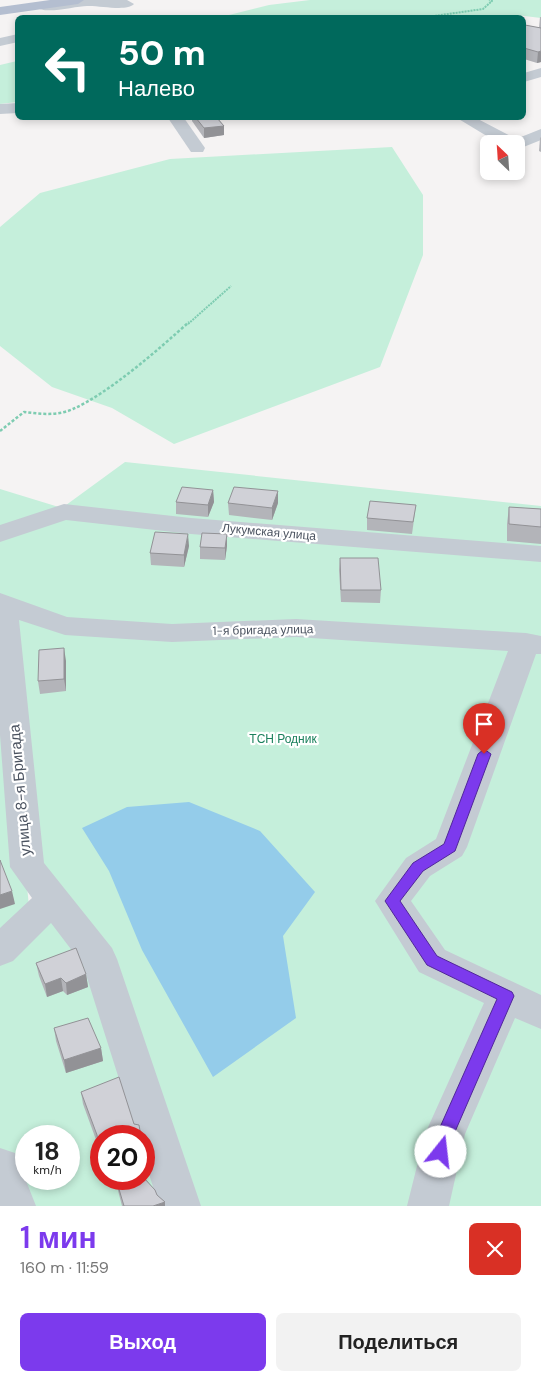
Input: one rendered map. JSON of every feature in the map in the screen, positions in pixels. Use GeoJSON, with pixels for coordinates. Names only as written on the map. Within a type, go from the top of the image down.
{"type":"FeatureCollection","features":[{"type":"Feature","properties":{"kind":"main road"},"geometry":{"type":"LineString","coordinates":[[0,11],[78,0]]}},
{"type":"Feature","properties":{"kind":"street"},"geometry":{"type":"LineString","coordinates":[[27,7],[88,2],[128,3],[127,13],[121,15]]}},
{"type":"Feature","properties":{"kind":"street"},"geometry":{"type":"LineString","coordinates":[[0,42],[15,39]]}},
{"type":"Feature","properties":{"kind":"street"},"geometry":{"type":"LineString","coordinates":[[526,77],[541,72]]}},
{"type":"Feature","properties":{"kind":"street"},"geometry":{"type":"LineString","coordinates":[[0,109],[15,108]]}},
{"type":"Feature","properties":{"kind":"street"},"geometry":{"type":"LineString","coordinates":[[177,120],[197,148]]}},
{"type":"Feature","properties":{"kind":"street"},"geometry":{"type":"LineString","coordinates":[[469,120],[496,135]]}},
{"type":"Feature","properties":{"kind":"street"},"geometry":{"type":"LineString","coordinates":[[525,141],[541,134]]}},
{"type":"Feature","properties":{"kind":"street","name":"Лукумская улица"},"geometry":{"type":"LineString","coordinates":[[0,534],[64,512],[191,526],[541,554]]}},
{"type":"Feature","properties":{"kind":"street","name":"1-я бригада улица"},"geometry":{"type":"LineString","coordinates":[[2,604],[65,626],[172,633],[296,628],[533,643]]}},
{"type":"Feature","properties":{"kind":"street","name":"улица 8-я Бригада"},"geometry":{"type":"LineString","coordinates":[[2,604],[27,867],[99,959],[180,1206]]}},
{"type":"Feature","properties":{"kind":"street"},"geometry":{"type":"LineString","coordinates":[[533,643],[450,847],[418,867],[392,901],[432,961],[541,1013]]}},
{"type":"Feature","properties":{"kind":"street"},"geometry":{"type":"LineString","coordinates":[[0,951],[53,898]]}},
{"type":"Feature","properties":{"kind":"street"},"geometry":{"type":"LineString","coordinates":[[428,1206],[445,1134],[506,996]]}},
{"type":"Feature","properties":{"kind":"street"},"geometry":{"type":"LineString","coordinates":[[0,1167],[15,1206]]}},
{"type":"Feature","properties":{"kind":"path"},"geometry":{"type":"LineString","coordinates":[[441,15],[483,9],[492,1],[489,0]]}},
{"type":"Feature","properties":{"kind":"path"},"geometry":{"type":"LineString","coordinates":[[0,431],[24,412],[44,416],[72,410],[105,389],[164,344],[230,286]]}},
{"type":"Feature","properties":{"kind":"green space"},"geometry":{"type":"Polygon","coordinates":[[[310,0],[541,0],[541,18],[526,15],[229,15],[269,5],[310,0]]]}},
{"type":"Feature","properties":{"kind":"green space"},"geometry":{"type":"Polygon","coordinates":[[[15,61],[15,102],[0,104],[0,65],[15,61]]]}},
{"type":"Feature","properties":{"kind":"green space"},"geometry":{"type":"Polygon","coordinates":[[[392,147],[423,195],[423,255],[380,367],[174,444],[112,408],[52,387],[0,346],[0,227],[40,193],[170,159],[392,147]]]}},
{"type":"Feature","properties":{"kind":"green space","name":"ТСН Родник"},"geometry":{"type":"Polygon","coordinates":[[[125,462],[541,506],[541,1206],[22,1206],[16,1190],[80,1190],[80,1125],[15,1125],[15,1188],[0,1148],[0,947],[40,902],[0,608],[0,489],[62,508],[125,462]]]}},
{"type":"Feature","properties":{"kind":"green space"},"geometry":{"type":"Polygon","coordinates":[[[0,627],[29,906],[0,937],[0,627]]]}},
{"type":"Feature","properties":{"kind":"water"},"geometry":{"type":"Polygon","coordinates":[[[189,802],[260,831],[315,892],[283,936],[296,1018],[213,1077],[142,950],[109,871],[82,828],[127,807],[189,802]]]}},
{"type":"Feature","properties":{"kind":"building"},"geometry":{"type":"Polygon","coordinates":[[[526,25],[541,28],[541,51],[526,49],[526,25]]]}},
{"type":"Feature","properties":{"kind":"building"},"geometry":{"type":"Polygon","coordinates":[[[198,120],[219,120],[224,126],[204,128],[198,120]]]}},
{"type":"Feature","properties":{"kind":"building"},"geometry":{"type":"Polygon","coordinates":[[[182,487],[213,490],[208,505],[176,502],[182,487]]]}},
{"type":"Feature","properties":{"kind":"building"},"geometry":{"type":"Polygon","coordinates":[[[234,487],[278,491],[272,508],[228,503],[234,487]]]}},
{"type":"Feature","properties":{"kind":"building"},"geometry":{"type":"Polygon","coordinates":[[[370,501],[416,505],[413,522],[367,518],[370,501]]]}},
{"type":"Feature","properties":{"kind":"building"},"geometry":{"type":"Polygon","coordinates":[[[509,507],[541,509],[541,527],[509,524],[509,507]]]}},
{"type":"Feature","properties":{"kind":"building"},"geometry":{"type":"Polygon","coordinates":[[[155,532],[188,534],[184,555],[150,553],[155,532]]]}},
{"type":"Feature","properties":{"kind":"building"},"geometry":{"type":"Polygon","coordinates":[[[202,533],[227,534],[225,548],[200,547],[202,533]]]}},
{"type":"Feature","properties":{"kind":"building"},"geometry":{"type":"Polygon","coordinates":[[[340,558],[378,558],[381,590],[341,590],[340,558]]]}},
{"type":"Feature","properties":{"kind":"building"},"geometry":{"type":"Polygon","coordinates":[[[64,648],[64,679],[38,681],[39,650],[64,648]]]}},
{"type":"Feature","properties":{"kind":"building"},"geometry":{"type":"Polygon","coordinates":[[[0,860],[12,891],[0,895],[0,860]]]}},
{"type":"Feature","properties":{"kind":"building"},"geometry":{"type":"Polygon","coordinates":[[[76,948],[86,974],[66,983],[61,978],[45,984],[36,963],[76,948]]]}},
{"type":"Feature","properties":{"kind":"building"},"geometry":{"type":"Polygon","coordinates":[[[88,1018],[101,1048],[64,1060],[54,1028],[88,1018]]]}},
{"type":"Feature","properties":{"kind":"building"},"geometry":{"type":"Polygon","coordinates":[[[119,1077],[134,1124],[139,1125],[93,1125],[81,1092],[119,1077]]]}},
{"type":"Feature","properties":{"kind":"building"},"geometry":{"type":"Polygon","coordinates":[[[119,1190],[155,1190],[157,1195],[165,1202],[153,1206],[124,1206],[119,1190]]]}},
{"type":"Feature","properties":{"kind":"route"},"geometry":{"type":"LineString","coordinates":[[441,1152],[445,1134],[506,996],[432,961],[392,901],[418,867],[450,847],[484,754]]}}]}
